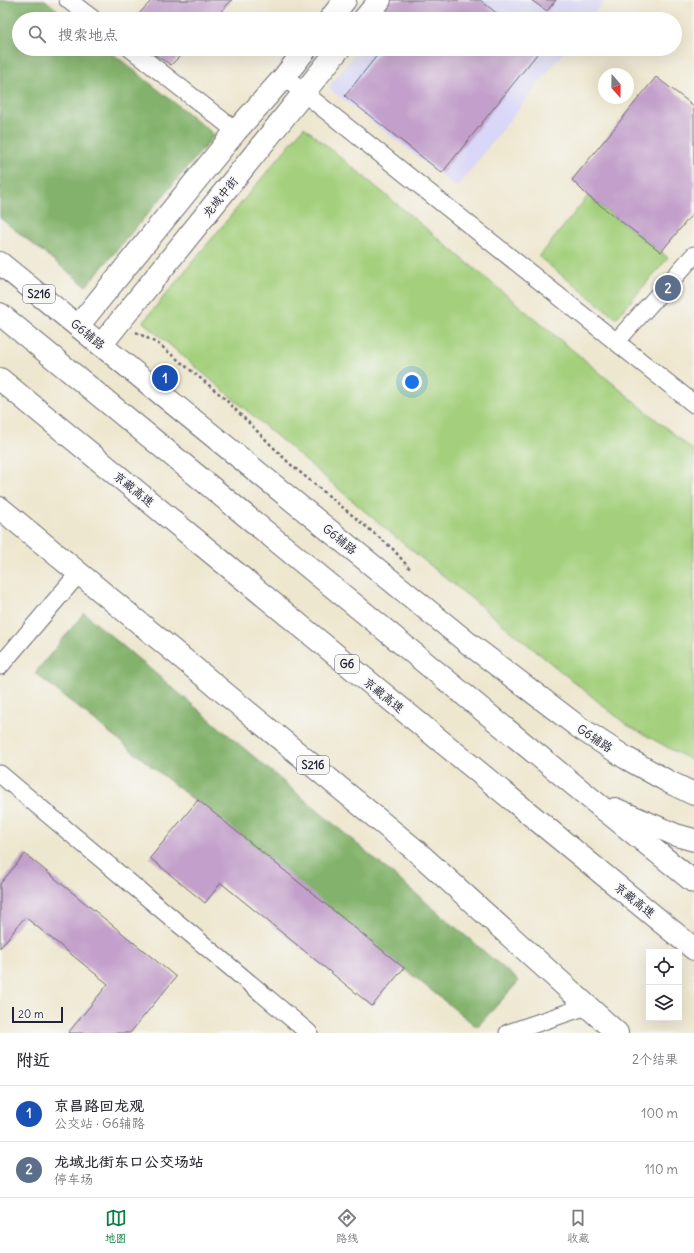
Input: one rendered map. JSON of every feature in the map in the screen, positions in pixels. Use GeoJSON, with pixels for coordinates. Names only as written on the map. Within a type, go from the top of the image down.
{"type":"FeatureCollection","features":[{"type":"Feature","properties":{"kind":"main road"},"geometry":{"type":"LineString","coordinates":[[336,12],[345,0]]}},
{"type":"Feature","properties":{"kind":"main road"},"geometry":{"type":"LineString","coordinates":[[370,12],[380,0]]}},
{"type":"Feature","properties":{"kind":"main road"},"geometry":{"type":"LineString","coordinates":[[78,326],[236,131],[300,56]]}},
{"type":"Feature","properties":{"kind":"main road","name":"龙域中街"},"geometry":{"type":"LineString","coordinates":[[101,345],[333,56]]}},
{"type":"Feature","properties":{"kind":"main road","name":"G6辅路"},"geometry":{"type":"LineString","coordinates":[[0,263],[487,658],[580,728],[626,758],[694,794]]}},
{"type":"Feature","properties":{"kind":"main road"},"geometry":{"type":"LineString","coordinates":[[0,314],[694,882]]}},
{"type":"Feature","properties":{"kind":"main road","name":"京藏高速"},"geometry":{"type":"LineString","coordinates":[[0,379],[694,949]]}},
{"type":"Feature","properties":{"kind":"main road","name":"S216"},"geometry":{"type":"LineString","coordinates":[[0,508],[414,849],[617,1033]]}},
{"type":"Feature","properties":{"kind":"main road"},"geometry":{"type":"LineString","coordinates":[[590,798],[676,835],[694,840]]}},
{"type":"Feature","properties":{"kind":"street"},"geometry":{"type":"LineString","coordinates":[[68,0],[84,12]]}},
{"type":"Feature","properties":{"kind":"street"},"geometry":{"type":"LineString","coordinates":[[140,56],[236,131]]}},
{"type":"Feature","properties":{"kind":"street"},"geometry":{"type":"LineString","coordinates":[[284,77],[694,404]]}},
{"type":"Feature","properties":{"kind":"street"},"geometry":{"type":"LineString","coordinates":[[616,342],[694,255]]}},
{"type":"Feature","properties":{"kind":"street"},"geometry":{"type":"LineString","coordinates":[[0,666],[79,573]]}},
{"type":"Feature","properties":{"kind":"street"},"geometry":{"type":"LineString","coordinates":[[0,774],[309,1033]]}},
{"type":"Feature","properties":{"kind":"street"},"geometry":{"type":"LineString","coordinates":[[508,1033],[587,1006]]}},
{"type":"Feature","properties":{"kind":"path"},"geometry":{"type":"LineString","coordinates":[[117,325],[143,335],[160,345],[216,391],[239,412],[290,464],[392,548],[416,574]]}},
{"type":"Feature","properties":{"kind":"shaded area"},"geometry":{"type":"Polygon","coordinates":[[[399,0],[605,0],[596,12],[390,12],[399,0]]]}},
{"type":"Feature","properties":{"kind":"shaded area"},"geometry":{"type":"Polygon","coordinates":[[[353,56],[560,56],[457,187],[328,88],[353,56]]]}},
{"type":"Feature","properties":{"kind":"green space"},"geometry":{"type":"Polygon","coordinates":[[[0,0],[45,0],[60,12],[12,12],[12,56],[116,56],[215,135],[86,286],[0,218],[0,0]]]}},
{"type":"Feature","properties":{"kind":"green space"},"geometry":{"type":"Polygon","coordinates":[[[304,127],[694,451],[694,762],[627,725],[388,531],[143,322],[304,127]]]}},
{"type":"Feature","properties":{"kind":"green space"},"geometry":{"type":"Polygon","coordinates":[[[588,196],[668,258],[616,318],[539,257],[588,196]]]}},
{"type":"Feature","properties":{"kind":"green space"},"geometry":{"type":"Polygon","coordinates":[[[84,613],[519,981],[477,1027],[35,673],[84,613]]]}},
{"type":"Feature","properties":{"kind":"building"},"geometry":{"type":"Polygon","coordinates":[[[152,0],[232,0],[221,12],[141,12],[152,0]]]}},
{"type":"Feature","properties":{"kind":"building"},"geometry":{"type":"Polygon","coordinates":[[[387,0],[480,0],[495,12],[378,12],[387,0]]]}},
{"type":"Feature","properties":{"kind":"building"},"geometry":{"type":"Polygon","coordinates":[[[531,0],[556,0],[547,11],[531,0]]]}},
{"type":"Feature","properties":{"kind":"building"},"geometry":{"type":"Polygon","coordinates":[[[157,56],[180,56],[171,65],[157,56]]]}},
{"type":"Feature","properties":{"kind":"building"},"geometry":{"type":"Polygon","coordinates":[[[376,56],[535,56],[442,173],[345,96],[376,56]]]}},
{"type":"Feature","properties":{"kind":"building"},"geometry":{"type":"Polygon","coordinates":[[[656,77],[694,106],[694,212],[661,252],[588,196],[572,180],[656,77]]]}},
{"type":"Feature","properties":{"kind":"building"},"geometry":{"type":"Polygon","coordinates":[[[198,800],[404,968],[372,1006],[221,883],[205,903],[150,858],[198,800]]]}},
{"type":"Feature","properties":{"kind":"building"},"geometry":{"type":"Polygon","coordinates":[[[25,854],[176,977],[130,1033],[68,1033],[108,984],[25,917],[0,948],[0,884],[25,854]]]}},
{"type":"Feature","properties":{"kind":"place","name":"龙域北街东口公交场站"},"geometry":{"type":"Point","coordinates":[668,288]}},
{"type":"Feature","properties":{"kind":"place","name":"京昌路回龙观"},"geometry":{"type":"Point","coordinates":[165,378]}}]}
